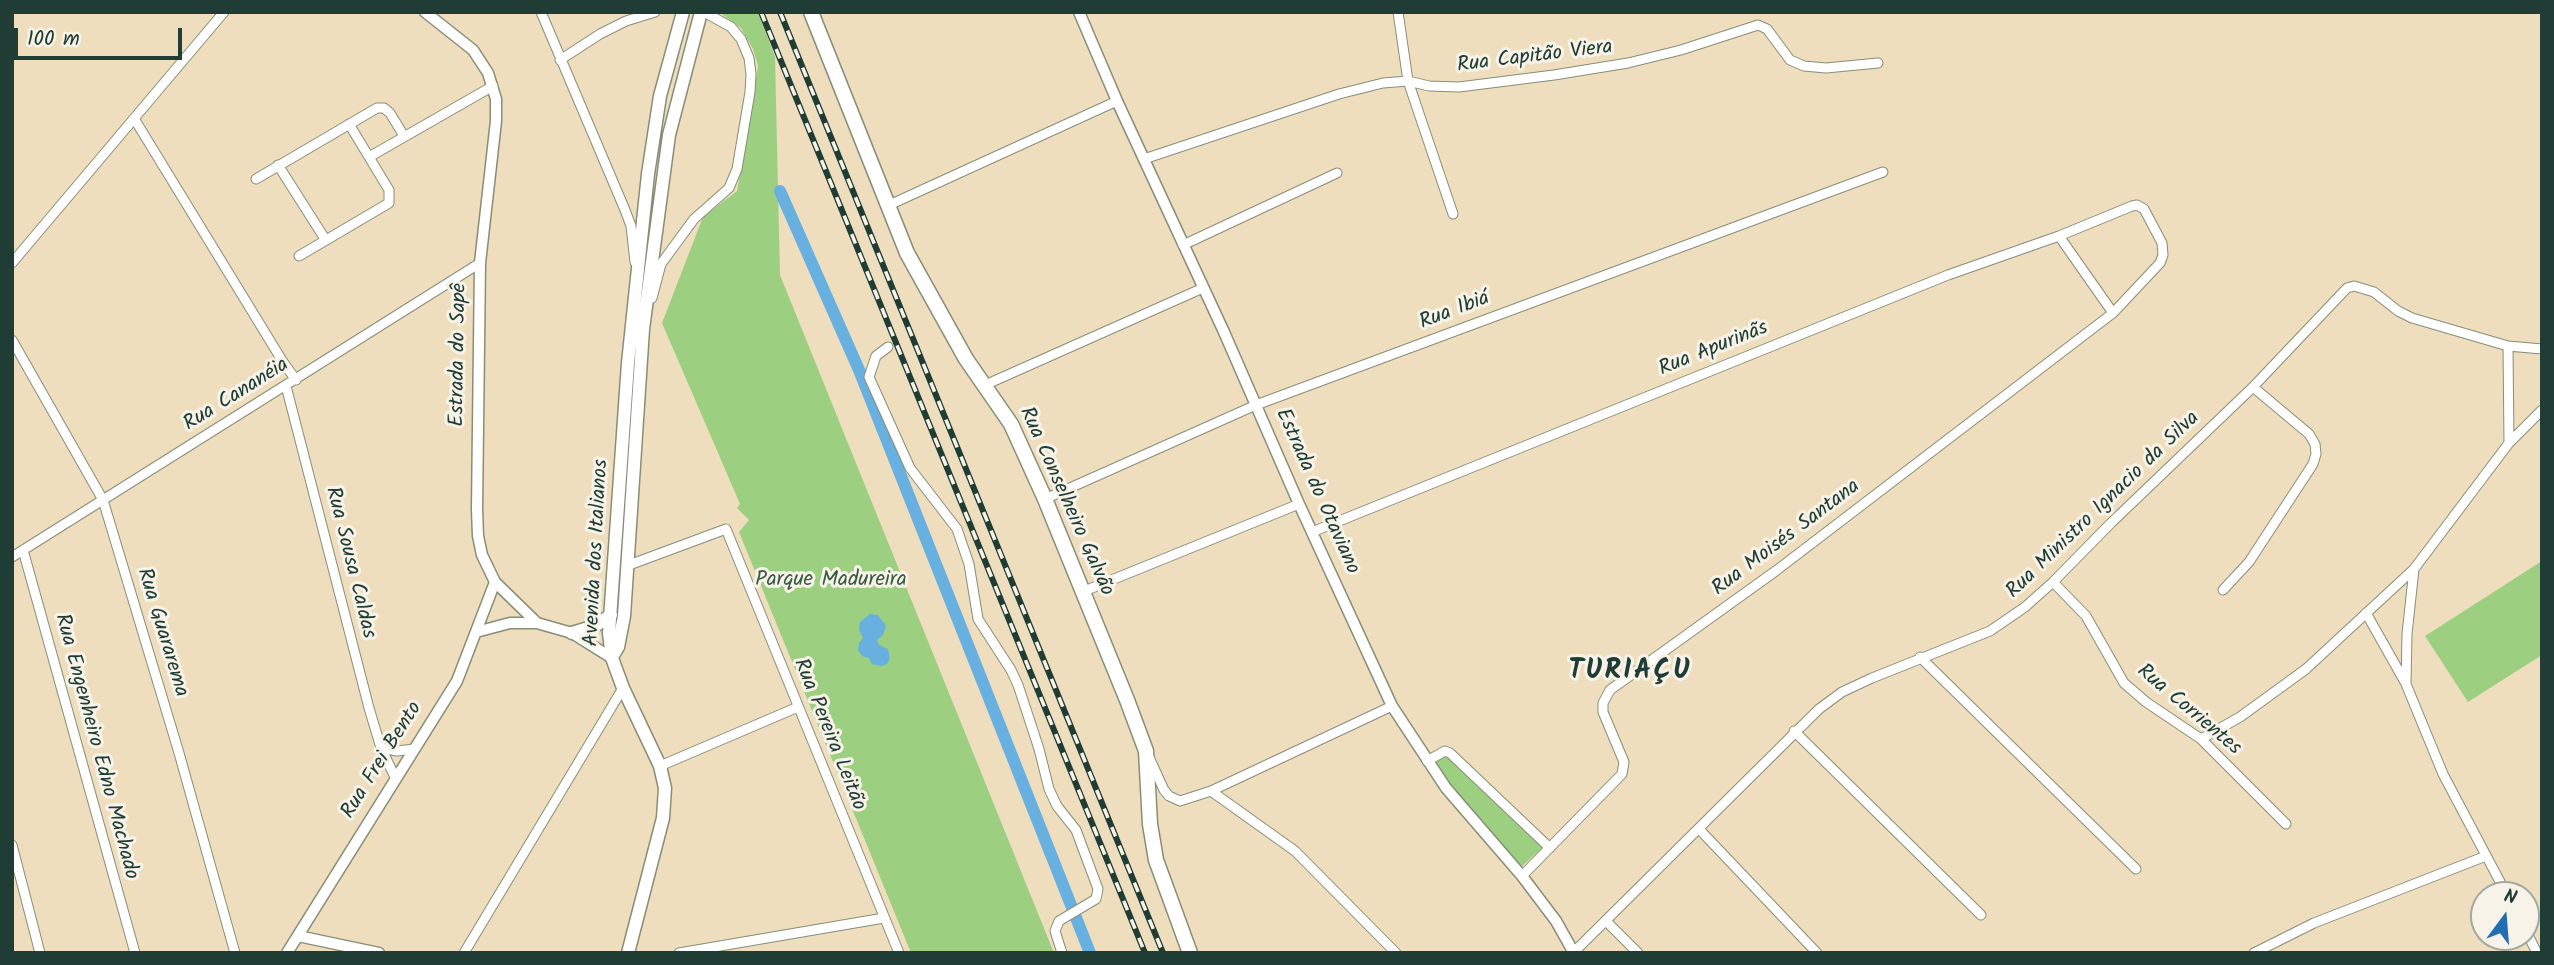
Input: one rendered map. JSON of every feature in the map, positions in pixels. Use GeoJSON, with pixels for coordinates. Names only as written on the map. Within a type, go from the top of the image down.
{"type":"FeatureCollection","features":[{"type":"Feature","properties":{"kind":"main road","name":"Avenida dos Italianos"},"geometry":{"type":"LineString","coordinates":[[612,657],[611,615],[627,376],[648,174],[660,96],[683,12]]}},
{"type":"Feature","properties":{"kind":"main road","name":"Avenida dos Italianos"},"geometry":{"type":"LineString","coordinates":[[612,657],[618,647],[621,633],[629,565],[643,329],[663,174],[676,101],[703,12]]}},
{"type":"Feature","properties":{"kind":"main road","name":"Rua Conselheiro Galvão"},"geometry":{"type":"LineString","coordinates":[[811,12],[907,253],[966,359],[1011,424],[1045,499],[1146,751],[1150,824],[1156,860],[1190,953]]}},
{"type":"Feature","properties":{"kind":"main road"},"geometry":{"type":"LineString","coordinates":[[572,633],[595,626],[611,615]]}},
{"type":"Feature","properties":{"kind":"main road"},"geometry":{"type":"LineString","coordinates":[[612,657],[623,688],[660,766],[665,788],[663,818],[628,953]]}},
{"type":"Feature","properties":{"kind":"street"},"geometry":{"type":"LineString","coordinates":[[12,263],[224,12]]}},
{"type":"Feature","properties":{"kind":"street","name":"Estrada do Sapê"},"geometry":{"type":"LineString","coordinates":[[425,12],[473,50],[482,61],[493,86],[496,121],[480,263],[478,536],[482,555],[495,582],[537,623],[572,633],[612,657]]}},
{"type":"Feature","properties":{"kind":"street"},"geometry":{"type":"LineString","coordinates":[[541,12],[627,217],[637,276]]}},
{"type":"Feature","properties":{"kind":"street"},"geometry":{"type":"LineString","coordinates":[[559,60],[600,34],[626,21],[655,12]]}},
{"type":"Feature","properties":{"kind":"street"},"geometry":{"type":"LineString","coordinates":[[643,329],[661,264],[694,219],[729,188],[737,169],[750,92],[749,58],[741,39],[731,27],[703,12]]}},
{"type":"Feature","properties":{"kind":"street","name":"Estrada do Otaviano"},"geometry":{"type":"LineString","coordinates":[[1079,12],[1392,706],[1460,806],[1522,876],[1556,921],[1574,952]]}},
{"type":"Feature","properties":{"kind":"street"},"geometry":{"type":"LineString","coordinates":[[1398,12],[1408,81],[1453,214]]}},
{"type":"Feature","properties":{"kind":"street","name":"Rua Capitão Viera"},"geometry":{"type":"LineString","coordinates":[[1144,159],[1339,94],[1383,83],[1408,81],[1429,86],[1459,87],[1495,84],[1628,63],[1681,50],[1758,25],[1767,29],[1790,60],[1804,66],[1826,68],[1878,63]]}},
{"type":"Feature","properties":{"kind":"street"},"geometry":{"type":"LineString","coordinates":[[369,157],[493,86]]}},
{"type":"Feature","properties":{"kind":"street"},"geometry":{"type":"LineString","coordinates":[[887,206],[1117,101]]}},
{"type":"Feature","properties":{"kind":"street"},"geometry":{"type":"LineString","coordinates":[[256,179],[377,108],[384,108],[390,113],[404,136]]}},
{"type":"Feature","properties":{"kind":"street"},"geometry":{"type":"LineString","coordinates":[[135,120],[296,380]]}},
{"type":"Feature","properties":{"kind":"street"},"geometry":{"type":"LineString","coordinates":[[299,256],[389,203],[389,190],[349,124]]}},
{"type":"Feature","properties":{"kind":"street"},"geometry":{"type":"LineString","coordinates":[[278,165],[326,239]]}},
{"type":"Feature","properties":{"kind":"street","name":"Rua Ibiá"},"geometry":{"type":"LineString","coordinates":[[1045,499],[1256,405],[1883,172]]}},
{"type":"Feature","properties":{"kind":"street"},"geometry":{"type":"LineString","coordinates":[[1183,245],[1337,173]]}},
{"type":"Feature","properties":{"kind":"street","name":"Rua Apurinãs"},"geometry":{"type":"LineString","coordinates":[[1312,532],[1948,275],[2059,236],[2132,206],[2137,205],[2144,209],[2162,243],[2163,255],[2160,264]]}},
{"type":"Feature","properties":{"kind":"street"},"geometry":{"type":"LineString","coordinates":[[2059,236],[2113,313]]}},
{"type":"Feature","properties":{"kind":"street","name":"Rua Cananéia"},"geometry":{"type":"LineString","coordinates":[[12,557],[480,263]]}},
{"type":"Feature","properties":{"kind":"street","name":"Rua Moisés Santana"},"geometry":{"type":"LineString","coordinates":[[1522,876],[1622,774],[1624,762],[1603,712],[1610,690],[1777,570],[2113,313],[2160,264]]}},
{"type":"Feature","properties":{"kind":"street","name":"Rua Ministro Ignacio da Silva"},"geometry":{"type":"LineString","coordinates":[[1574,952],[1819,709],[1842,692],[2003,624],[2053,582],[2253,387],[2347,288],[2354,286],[2374,292],[2404,315],[2508,346],[2542,349]]}},
{"type":"Feature","properties":{"kind":"street"},"geometry":{"type":"LineString","coordinates":[[985,385],[1203,288]]}},
{"type":"Feature","properties":{"kind":"street","name":"Rua Guararema"},"geometry":{"type":"LineString","coordinates":[[12,340],[103,500],[179,753],[235,953]]}},
{"type":"Feature","properties":{"kind":"street"},"geometry":{"type":"LineString","coordinates":[[2508,346],[2509,443]]}},
{"type":"Feature","properties":{"kind":"street"},"geometry":{"type":"LineString","coordinates":[[888,347],[876,356],[869,377],[910,468],[957,529],[966,550],[978,619],[1018,685],[1049,789],[1057,806],[1076,830],[1098,888],[1096,899],[1059,921],[1055,931],[1062,953]]}},
{"type":"Feature","properties":{"kind":"street","name":"Rua Sousa Caldas"},"geometry":{"type":"LineString","coordinates":[[286,386],[381,748],[396,777]]}},
{"type":"Feature","properties":{"kind":"street"},"geometry":{"type":"LineString","coordinates":[[2223,590],[2249,562],[2313,464],[2316,454],[2315,444],[2309,434],[2253,387]]}},
{"type":"Feature","properties":{"kind":"street"},"geometry":{"type":"LineString","coordinates":[[2201,739],[2240,717],[2294,678],[2414,569],[2509,443],[2542,411]]}},
{"type":"Feature","properties":{"kind":"street"},"geometry":{"type":"LineString","coordinates":[[1082,592],[1299,503]]}},
{"type":"Feature","properties":{"kind":"street","name":"Rua Pereira Leitão"},"geometry":{"type":"LineString","coordinates":[[629,565],[726,530],[899,953]]}},
{"type":"Feature","properties":{"kind":"street","name":"Rua Engenheiro Edno Machado"},"geometry":{"type":"LineString","coordinates":[[23,550],[135,953]]}},
{"type":"Feature","properties":{"kind":"street"},"geometry":{"type":"LineString","coordinates":[[2406,684],[2407,634],[2414,569]]}},
{"type":"Feature","properties":{"kind":"street","name":"Rua Frei Bento"},"geometry":{"type":"LineString","coordinates":[[287,953],[457,681],[495,582]]}},
{"type":"Feature","properties":{"kind":"street","name":"Rua Corrientes"},"geometry":{"type":"LineString","coordinates":[[2053,582],[2086,616],[2124,683],[2146,702],[2201,739],[2286,824]]}},
{"type":"Feature","properties":{"kind":"street"},"geometry":{"type":"LineString","coordinates":[[2366,613],[2406,684],[2443,774],[2499,881]]}},
{"type":"Feature","properties":{"kind":"street"},"geometry":{"type":"LineString","coordinates":[[476,632],[510,623],[537,623]]}},
{"type":"Feature","properties":{"kind":"street"},"geometry":{"type":"LineString","coordinates":[[1920,657],[2136,869]]}},
{"type":"Feature","properties":{"kind":"street"},"geometry":{"type":"LineString","coordinates":[[464,953],[623,688]]}},
{"type":"Feature","properties":{"kind":"street"},"geometry":{"type":"LineString","coordinates":[[1146,751],[1164,790],[1175,800],[1190,799],[1392,706]]}},
{"type":"Feature","properties":{"kind":"street"},"geometry":{"type":"LineString","coordinates":[[660,766],[798,707]]}},
{"type":"Feature","properties":{"kind":"street"},"geometry":{"type":"LineString","coordinates":[[1794,731],[1980,915]]}},
{"type":"Feature","properties":{"kind":"street"},"geometry":{"type":"LineString","coordinates":[[381,748],[397,751],[414,749]]}},
{"type":"Feature","properties":{"kind":"street"},"geometry":{"type":"LineString","coordinates":[[1427,761],[1444,751],[1450,753],[1550,848]]}},
{"type":"Feature","properties":{"kind":"street"},"geometry":{"type":"LineString","coordinates":[[1211,791],[1295,851],[1396,953]]}},
{"type":"Feature","properties":{"kind":"street"},"geometry":{"type":"LineString","coordinates":[[1699,829],[1817,953]]}},
{"type":"Feature","properties":{"kind":"street"},"geometry":{"type":"LineString","coordinates":[[12,845],[40,953]]}},
{"type":"Feature","properties":{"kind":"street"},"geometry":{"type":"LineString","coordinates":[[2254,953],[2314,923],[2486,856]]}},
{"type":"Feature","properties":{"kind":"street"},"geometry":{"type":"LineString","coordinates":[[679,953],[884,918]]}},
{"type":"Feature","properties":{"kind":"street"},"geometry":{"type":"LineString","coordinates":[[1605,921],[1638,953]]}},
{"type":"Feature","properties":{"kind":"street"},"geometry":{"type":"LineString","coordinates":[[298,936],[379,953]]}},
{"type":"Feature","properties":{"kind":"green space","name":"Parque Madureira"},"geometry":{"type":"Polygon","coordinates":[[[719,12],[758,12],[775,57],[780,275],[1054,953],[911,953],[739,532],[749,520],[737,508],[740,504],[662,323],[703,217],[737,191],[758,66],[753,49],[741,28],[719,12]]]}},
{"type":"Feature","properties":{"kind":"green space"},"geometry":{"type":"Polygon","coordinates":[[[2542,561],[2542,655],[2468,702],[2425,636],[2542,561]]]}},
{"type":"Feature","properties":{"kind":"green space"},"geometry":{"type":"Polygon","coordinates":[[[1447,753],[1544,846],[1519,869],[1463,804],[1436,762],[1447,753]]]}},
{"type":"Feature","properties":{"kind":"water"},"geometry":{"type":"Polygon","coordinates":[[[870,614],[878,615],[886,626],[883,635],[877,640],[879,645],[888,649],[890,658],[887,664],[881,666],[872,664],[869,658],[862,656],[858,650],[863,638],[859,630],[860,622],[870,614]]]}},
{"type":"Feature","properties":{"kind":"waterway"},"geometry":{"type":"LineString","coordinates":[[780,191],[859,370],[1090,953]]}},
{"type":"Feature","properties":{"kind":"railway"},"geometry":{"type":"LineString","coordinates":[[761,12],[1145,953]]}},
{"type":"Feature","properties":{"kind":"railway"},"geometry":{"type":"LineString","coordinates":[[780,12],[1163,953]]}},
{"type":"Feature","properties":{"kind":"district","name":"TURIAÇU"},"geometry":{"type":"Point","coordinates":[1630,673]}}]}
